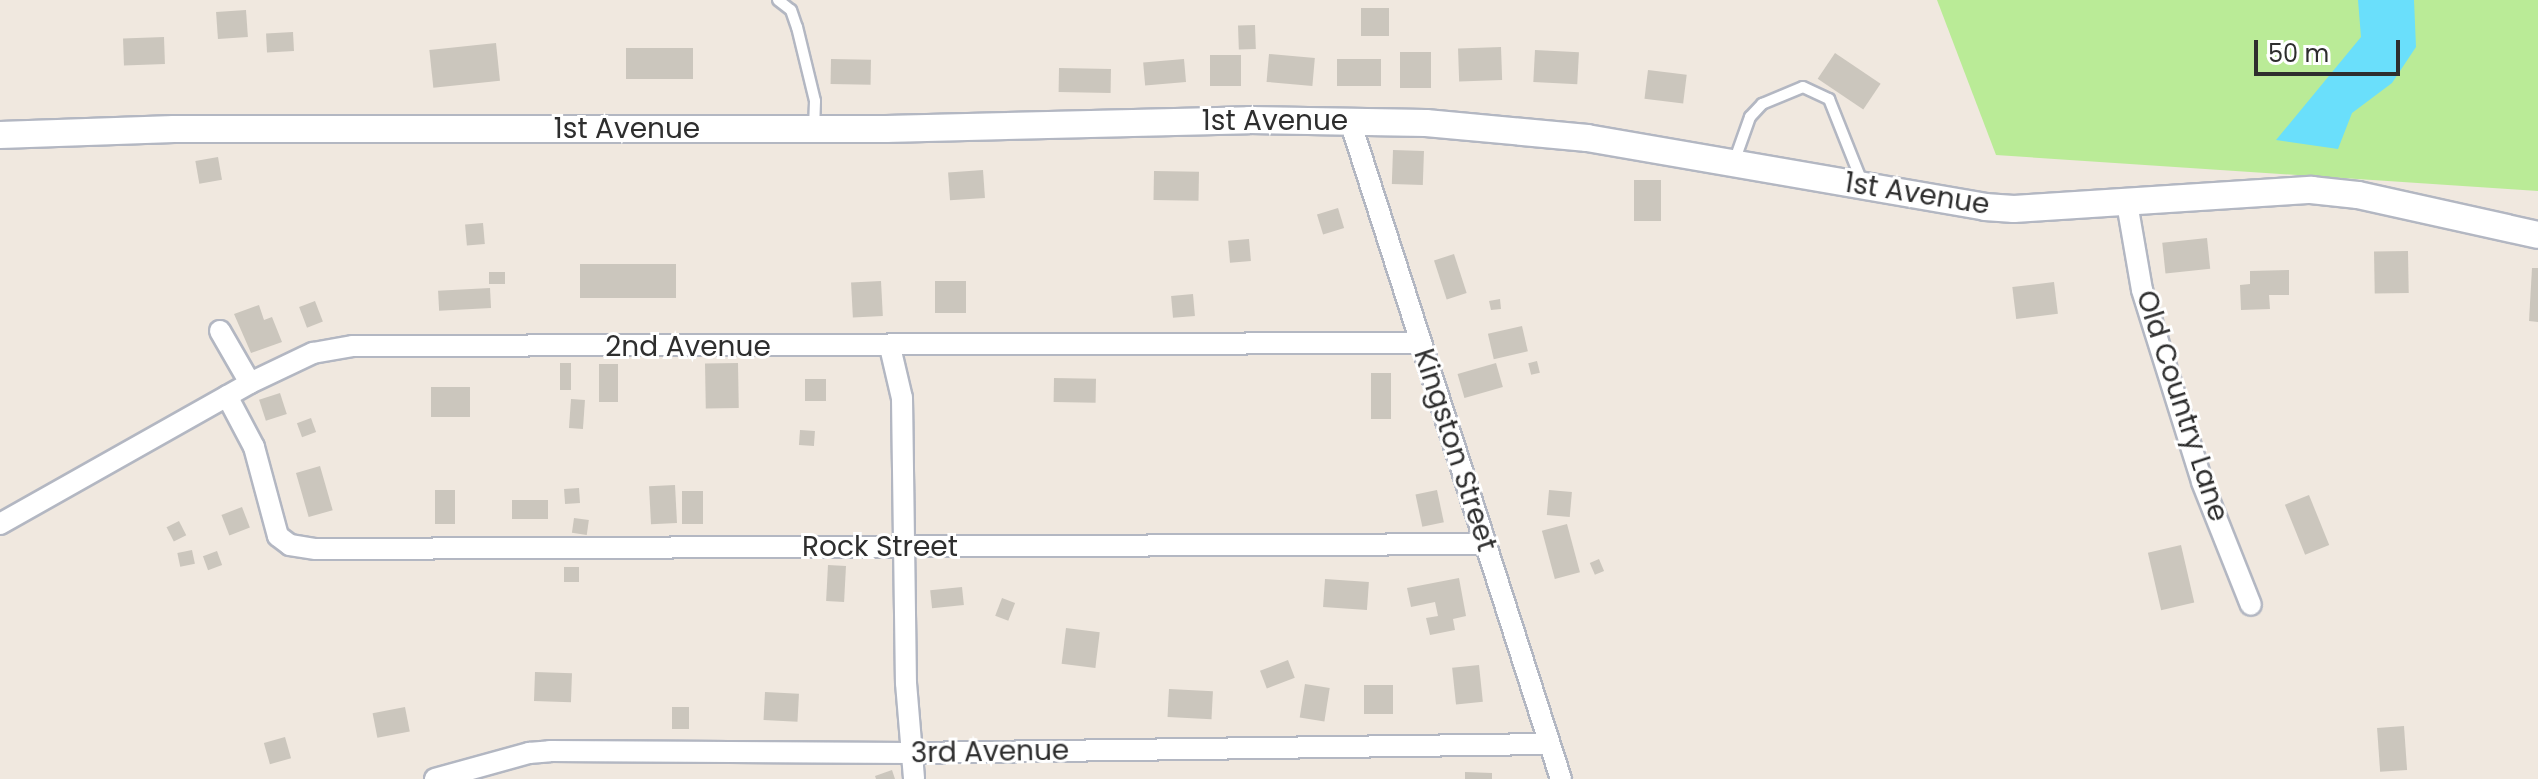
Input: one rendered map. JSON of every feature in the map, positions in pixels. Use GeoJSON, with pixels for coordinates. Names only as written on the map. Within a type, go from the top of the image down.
{"type":"FeatureCollection","features":[{"type":"Feature","properties":{"kind":"street","name":"1st Avenue"},"geometry":{"type":"LineString","coordinates":[[0,135],[174,129],[814,129],[1350,121],[1426,123],[1587,138],[2014,209],[2311,190],[2358,195],[2538,235]]}},
{"type":"Feature","properties":{"kind":"street","name":"Kingston Street"},"geometry":{"type":"LineString","coordinates":[[1350,121],[1561,779]]}},
{"type":"Feature","properties":{"kind":"street","name":"Old Country Lane"},"geometry":{"type":"LineString","coordinates":[[2127,203],[2142,290],[2202,482],[2251,605]]}},
{"type":"Feature","properties":{"kind":"street"},"geometry":{"type":"LineString","coordinates":[[220,331],[250,383]]}},
{"type":"Feature","properties":{"kind":"street","name":"2nd Avenue"},"geometry":{"type":"LineString","coordinates":[[0,524],[250,383],[313,353],[353,346],[890,347],[1420,343]]}},
{"type":"Feature","properties":{"kind":"street"},"geometry":{"type":"LineString","coordinates":[[890,347],[902,398],[910,753],[914,779]]}},
{"type":"Feature","properties":{"kind":"street","name":"Rock Street"},"geometry":{"type":"LineString","coordinates":[[227,396],[254,447],[278,536],[290,545],[316,549],[1486,544]]}},
{"type":"Feature","properties":{"kind":"street","name":"3rd Avenue"},"geometry":{"type":"LineString","coordinates":[[435,779],[529,753],[550,751],[910,753],[1549,744]]}},
{"type":"Feature","properties":{"kind":"lane"},"geometry":{"type":"LineString","coordinates":[[778,0],[791,10],[804,52],[815,101],[814,129]]}},
{"type":"Feature","properties":{"kind":"lane"},"geometry":{"type":"LineString","coordinates":[[1734,164],[1750,117],[1762,104],[1803,87],[1829,99],[1863,186]]}},
{"type":"Feature","properties":{"kind":"green space"},"geometry":{"type":"Polygon","coordinates":[[[1937,0],[2538,0],[2538,191],[1996,155],[1937,0]]]}},
{"type":"Feature","properties":{"kind":"water"},"geometry":{"type":"Polygon","coordinates":[[[2358,0],[2414,0],[2416,47],[2392,83],[2352,113],[2338,149],[2276,140],[2361,37],[2358,0]]]}},
{"type":"Feature","properties":{"kind":"building"},"geometry":{"type":"Polygon","coordinates":[[[1361,8],[1389,8],[1389,36],[1361,36],[1361,8]]]}},
{"type":"Feature","properties":{"kind":"building"},"geometry":{"type":"Polygon","coordinates":[[[246,10],[248,37],[218,39],[216,12],[246,10]]]}},
{"type":"Feature","properties":{"kind":"building"},"geometry":{"type":"Polygon","coordinates":[[[1255,25],[1256,49],[1239,50],[1238,26],[1255,25]]]}},
{"type":"Feature","properties":{"kind":"building"},"geometry":{"type":"Polygon","coordinates":[[[293,32],[294,51],[267,52],[266,33],[293,32]]]}},
{"type":"Feature","properties":{"kind":"building"},"geometry":{"type":"Polygon","coordinates":[[[164,37],[165,64],[124,65],[123,38],[164,37]]]}},
{"type":"Feature","properties":{"kind":"building"},"geometry":{"type":"Polygon","coordinates":[[[496,43],[500,81],[433,88],[429,50],[496,43]]]}},
{"type":"Feature","properties":{"kind":"building"},"geometry":{"type":"Polygon","coordinates":[[[1501,47],[1502,80],[1459,81],[1458,49],[1501,47]]]}},
{"type":"Feature","properties":{"kind":"building"},"geometry":{"type":"Polygon","coordinates":[[[626,48],[693,48],[693,79],[626,79],[626,48]]]}},
{"type":"Feature","properties":{"kind":"building"},"geometry":{"type":"Polygon","coordinates":[[[1535,50],[1579,52],[1577,84],[1533,82],[1535,50]]]}},
{"type":"Feature","properties":{"kind":"building"},"geometry":{"type":"Polygon","coordinates":[[[1400,52],[1431,52],[1431,88],[1400,88],[1400,52]]]}},
{"type":"Feature","properties":{"kind":"building"},"geometry":{"type":"Polygon","coordinates":[[[1835,53],[1881,84],[1863,109],[1818,79],[1835,53]]]}},
{"type":"Feature","properties":{"kind":"building"},"geometry":{"type":"Polygon","coordinates":[[[1269,54],[1315,58],[1312,86],[1267,82],[1269,54]]]}},
{"type":"Feature","properties":{"kind":"building"},"geometry":{"type":"Polygon","coordinates":[[[1210,55],[1241,55],[1241,86],[1210,86],[1210,55]]]}},
{"type":"Feature","properties":{"kind":"building"},"geometry":{"type":"Polygon","coordinates":[[[831,59],[871,60],[871,85],[831,84],[831,59]]]}},
{"type":"Feature","properties":{"kind":"building"},"geometry":{"type":"Polygon","coordinates":[[[1184,59],[1186,82],[1145,85],[1143,63],[1184,59]]]}},
{"type":"Feature","properties":{"kind":"building"},"geometry":{"type":"Polygon","coordinates":[[[1337,59],[1381,59],[1381,86],[1337,86],[1337,59]]]}},
{"type":"Feature","properties":{"kind":"building"},"geometry":{"type":"Polygon","coordinates":[[[1059,68],[1111,69],[1111,93],[1059,92],[1059,68]]]}},
{"type":"Feature","properties":{"kind":"building"},"geometry":{"type":"Polygon","coordinates":[[[1648,70],[1687,75],[1683,104],[1644,99],[1648,70]]]}},
{"type":"Feature","properties":{"kind":"building"},"geometry":{"type":"Polygon","coordinates":[[[1393,150],[1424,151],[1423,185],[1392,184],[1393,150]]]}},
{"type":"Feature","properties":{"kind":"building"},"geometry":{"type":"Polygon","coordinates":[[[218,157],[222,180],[199,184],[195,161],[218,157]]]}},
{"type":"Feature","properties":{"kind":"building"},"geometry":{"type":"Polygon","coordinates":[[[983,170],[985,198],[950,200],[948,172],[983,170]]]}},
{"type":"Feature","properties":{"kind":"building"},"geometry":{"type":"Polygon","coordinates":[[[1154,171],[1199,172],[1198,201],[1153,200],[1154,171]]]}},
{"type":"Feature","properties":{"kind":"building"},"geometry":{"type":"Polygon","coordinates":[[[1634,180],[1661,180],[1661,221],[1634,221],[1634,180]]]}},
{"type":"Feature","properties":{"kind":"building"},"geometry":{"type":"Polygon","coordinates":[[[1338,208],[1344,228],[1323,235],[1317,214],[1338,208]]]}},
{"type":"Feature","properties":{"kind":"building"},"geometry":{"type":"Polygon","coordinates":[[[483,223],[485,244],[467,245],[465,225],[483,223]]]}},
{"type":"Feature","properties":{"kind":"building"},"geometry":{"type":"Polygon","coordinates":[[[2207,238],[2210,269],[2165,274],[2162,243],[2207,238]]]}},
{"type":"Feature","properties":{"kind":"building"},"geometry":{"type":"Polygon","coordinates":[[[1249,239],[1251,261],[1230,263],[1228,241],[1249,239]]]}},
{"type":"Feature","properties":{"kind":"building"},"geometry":{"type":"Polygon","coordinates":[[[2408,251],[2409,293],[2375,294],[2374,252],[2408,251]]]}},
{"type":"Feature","properties":{"kind":"building"},"geometry":{"type":"Polygon","coordinates":[[[1454,254],[1467,293],[1447,299],[1434,260],[1454,254]]]}},
{"type":"Feature","properties":{"kind":"building"},"geometry":{"type":"Polygon","coordinates":[[[580,264],[676,264],[676,298],[580,298],[580,264]]]}},
{"type":"Feature","properties":{"kind":"building"},"geometry":{"type":"Polygon","coordinates":[[[2532,268],[2538,268],[2538,322],[2529,321],[2532,268]]]}},
{"type":"Feature","properties":{"kind":"building"},"geometry":{"type":"Polygon","coordinates":[[[2289,270],[2289,295],[2269,295],[2270,309],[2241,310],[2240,285],[2250,284],[2250,271],[2289,270]]]}},
{"type":"Feature","properties":{"kind":"building"},"geometry":{"type":"Polygon","coordinates":[[[489,272],[505,272],[505,284],[489,284],[489,272]]]}},
{"type":"Feature","properties":{"kind":"building"},"geometry":{"type":"Polygon","coordinates":[[[881,281],[883,316],[853,318],[851,283],[881,281]]]}},
{"type":"Feature","properties":{"kind":"building"},"geometry":{"type":"Polygon","coordinates":[[[935,281],[966,281],[966,313],[935,313],[935,281]]]}},
{"type":"Feature","properties":{"kind":"building"},"geometry":{"type":"Polygon","coordinates":[[[2054,282],[2058,314],[2016,319],[2012,287],[2054,282]]]}},
{"type":"Feature","properties":{"kind":"building"},"geometry":{"type":"Polygon","coordinates":[[[490,288],[491,308],[439,311],[438,291],[490,288]]]}},
{"type":"Feature","properties":{"kind":"building"},"geometry":{"type":"Polygon","coordinates":[[[1193,294],[1195,316],[1173,318],[1171,296],[1193,294]]]}},
{"type":"Feature","properties":{"kind":"building"},"geometry":{"type":"Polygon","coordinates":[[[1500,299],[1501,309],[1491,310],[1489,301],[1500,299]]]}},
{"type":"Feature","properties":{"kind":"building"},"geometry":{"type":"Polygon","coordinates":[[[315,301],[323,322],[307,328],[299,307],[315,301]]]}},
{"type":"Feature","properties":{"kind":"building"},"geometry":{"type":"Polygon","coordinates":[[[259,305],[264,320],[272,317],[282,342],[251,353],[234,314],[259,305]]]}},
{"type":"Feature","properties":{"kind":"building"},"geometry":{"type":"Polygon","coordinates":[[[1522,326],[1528,351],[1494,359],[1488,334],[1522,326]]]}},
{"type":"Feature","properties":{"kind":"building"},"geometry":{"type":"Polygon","coordinates":[[[1537,361],[1540,373],[1531,375],[1528,363],[1537,361]]]}},
{"type":"Feature","properties":{"kind":"building"},"geometry":{"type":"Polygon","coordinates":[[[560,363],[571,363],[571,390],[560,390],[560,363]]]}},
{"type":"Feature","properties":{"kind":"building"},"geometry":{"type":"Polygon","coordinates":[[[738,363],[739,408],[706,409],[705,364],[738,363]]]}},
{"type":"Feature","properties":{"kind":"building"},"geometry":{"type":"Polygon","coordinates":[[[1496,363],[1503,387],[1464,398],[1458,374],[1496,363]]]}},
{"type":"Feature","properties":{"kind":"building"},"geometry":{"type":"Polygon","coordinates":[[[599,364],[618,364],[618,402],[599,402],[599,364]]]}},
{"type":"Feature","properties":{"kind":"building"},"geometry":{"type":"Polygon","coordinates":[[[1371,373],[1391,373],[1391,419],[1371,419],[1371,373]]]}},
{"type":"Feature","properties":{"kind":"building"},"geometry":{"type":"Polygon","coordinates":[[[1054,378],[1096,379],[1096,403],[1054,402],[1054,378]]]}},
{"type":"Feature","properties":{"kind":"building"},"geometry":{"type":"Polygon","coordinates":[[[805,379],[826,379],[826,401],[805,401],[805,379]]]}},
{"type":"Feature","properties":{"kind":"building"},"geometry":{"type":"Polygon","coordinates":[[[431,387],[470,387],[470,417],[431,417],[431,387]]]}},
{"type":"Feature","properties":{"kind":"building"},"geometry":{"type":"Polygon","coordinates":[[[280,393],[287,414],[266,421],[259,400],[280,393]]]}},
{"type":"Feature","properties":{"kind":"building"},"geometry":{"type":"Polygon","coordinates":[[[571,399],[585,400],[583,429],[569,428],[571,399]]]}},
{"type":"Feature","properties":{"kind":"building"},"geometry":{"type":"Polygon","coordinates":[[[311,418],[316,432],[302,437],[297,423],[311,418]]]}},
{"type":"Feature","properties":{"kind":"building"},"geometry":{"type":"Polygon","coordinates":[[[800,430],[815,431],[814,446],[799,445],[800,430]]]}},
{"type":"Feature","properties":{"kind":"building"},"geometry":{"type":"Polygon","coordinates":[[[320,466],[333,510],[309,517],[296,473],[320,466]]]}},
{"type":"Feature","properties":{"kind":"building"},"geometry":{"type":"Polygon","coordinates":[[[675,485],[677,523],[651,524],[649,486],[675,485]]]}},
{"type":"Feature","properties":{"kind":"building"},"geometry":{"type":"Polygon","coordinates":[[[579,488],[580,503],[565,504],[564,489],[579,488]]]}},
{"type":"Feature","properties":{"kind":"building"},"geometry":{"type":"Polygon","coordinates":[[[435,490],[455,490],[455,524],[435,524],[435,490]]]}},
{"type":"Feature","properties":{"kind":"building"},"geometry":{"type":"Polygon","coordinates":[[[1437,490],[1444,522],[1422,527],[1415,495],[1437,490]]]}},
{"type":"Feature","properties":{"kind":"building"},"geometry":{"type":"Polygon","coordinates":[[[1549,490],[1572,492],[1570,517],[1547,515],[1549,490]]]}},
{"type":"Feature","properties":{"kind":"building"},"geometry":{"type":"Polygon","coordinates":[[[682,491],[703,491],[703,524],[682,524],[682,491]]]}},
{"type":"Feature","properties":{"kind":"building"},"geometry":{"type":"Polygon","coordinates":[[[2309,495],[2329,545],[2305,555],[2285,505],[2309,495]]]}},
{"type":"Feature","properties":{"kind":"building"},"geometry":{"type":"Polygon","coordinates":[[[512,500],[548,500],[548,519],[512,519],[512,500]]]}},
{"type":"Feature","properties":{"kind":"building"},"geometry":{"type":"Polygon","coordinates":[[[242,507],[250,528],[229,535],[221,515],[242,507]]]}},
{"type":"Feature","properties":{"kind":"building"},"geometry":{"type":"Polygon","coordinates":[[[574,518],[589,520],[587,535],[572,533],[574,518]]]}},
{"type":"Feature","properties":{"kind":"building"},"geometry":{"type":"Polygon","coordinates":[[[179,521],[186,535],[174,542],[167,527],[179,521]]]}},
{"type":"Feature","properties":{"kind":"building"},"geometry":{"type":"Polygon","coordinates":[[[1567,524],[1580,572],[1555,579],[1542,531],[1567,524]]]}},
{"type":"Feature","properties":{"kind":"building"},"geometry":{"type":"Polygon","coordinates":[[[2181,545],[2194,602],[2161,610],[2148,553],[2181,545]]]}},
{"type":"Feature","properties":{"kind":"building"},"geometry":{"type":"Polygon","coordinates":[[[192,550],[195,564],[180,567],[177,553],[192,550]]]}},
{"type":"Feature","properties":{"kind":"building"},"geometry":{"type":"Polygon","coordinates":[[[217,551],[222,565],[208,570],[203,556],[217,551]]]}},
{"type":"Feature","properties":{"kind":"building"},"geometry":{"type":"Polygon","coordinates":[[[1599,559],[1604,571],[1595,575],[1590,563],[1599,559]]]}},
{"type":"Feature","properties":{"kind":"building"},"geometry":{"type":"Polygon","coordinates":[[[828,565],[846,566],[844,602],[826,601],[828,565]]]}},
{"type":"Feature","properties":{"kind":"building"},"geometry":{"type":"Polygon","coordinates":[[[564,567],[579,567],[579,582],[564,582],[564,567]]]}},
{"type":"Feature","properties":{"kind":"building"},"geometry":{"type":"Polygon","coordinates":[[[1459,578],[1466,616],[1453,619],[1455,630],[1430,635],[1426,618],[1438,616],[1435,602],[1411,607],[1407,588],[1459,578]]]}},
{"type":"Feature","properties":{"kind":"building"},"geometry":{"type":"Polygon","coordinates":[[[1325,579],[1369,582],[1367,610],[1323,607],[1325,579]]]}},
{"type":"Feature","properties":{"kind":"building"},"geometry":{"type":"Polygon","coordinates":[[[962,587],[964,605],[932,608],[930,590],[962,587]]]}},
{"type":"Feature","properties":{"kind":"building"},"geometry":{"type":"Polygon","coordinates":[[[1002,598],[1015,603],[1008,621],[995,616],[1002,598]]]}},
{"type":"Feature","properties":{"kind":"building"},"geometry":{"type":"Polygon","coordinates":[[[1066,628],[1100,632],[1095,668],[1062,664],[1066,628]]]}},
{"type":"Feature","properties":{"kind":"building"},"geometry":{"type":"Polygon","coordinates":[[[1288,660],[1295,678],[1267,688],[1260,671],[1288,660]]]}},
{"type":"Feature","properties":{"kind":"building"},"geometry":{"type":"Polygon","coordinates":[[[1479,665],[1483,702],[1456,705],[1452,668],[1479,665]]]}},
{"type":"Feature","properties":{"kind":"building"},"geometry":{"type":"Polygon","coordinates":[[[535,672],[572,673],[571,702],[534,701],[535,672]]]}},
{"type":"Feature","properties":{"kind":"building"},"geometry":{"type":"Polygon","coordinates":[[[1305,684],[1330,688],[1324,721],[1300,718],[1305,684]]]}},
{"type":"Feature","properties":{"kind":"building"},"geometry":{"type":"Polygon","coordinates":[[[1364,685],[1393,685],[1393,714],[1364,714],[1364,685]]]}},
{"type":"Feature","properties":{"kind":"building"},"geometry":{"type":"Polygon","coordinates":[[[1169,689],[1213,691],[1211,719],[1168,717],[1169,689]]]}},
{"type":"Feature","properties":{"kind":"building"},"geometry":{"type":"Polygon","coordinates":[[[765,692],[799,694],[797,722],[764,720],[765,692]]]}},
{"type":"Feature","properties":{"kind":"building"},"geometry":{"type":"Polygon","coordinates":[[[405,707],[410,732],[377,738],[373,713],[405,707]]]}},
{"type":"Feature","properties":{"kind":"building"},"geometry":{"type":"Polygon","coordinates":[[[672,707],[689,707],[689,729],[672,729],[672,707]]]}},
{"type":"Feature","properties":{"kind":"building"},"geometry":{"type":"Polygon","coordinates":[[[2404,726],[2407,770],[2380,772],[2377,728],[2404,726]]]}},
{"type":"Feature","properties":{"kind":"building"},"geometry":{"type":"Polygon","coordinates":[[[285,737],[291,758],[270,764],[264,743],[285,737]]]}},
{"type":"Feature","properties":{"kind":"building"},"geometry":{"type":"Polygon","coordinates":[[[892,770],[895,779],[876,779],[875,776],[892,770]]]}},
{"type":"Feature","properties":{"kind":"building"},"geometry":{"type":"Polygon","coordinates":[[[1465,772],[1492,773],[1492,779],[1465,779],[1465,772]]]}}]}
